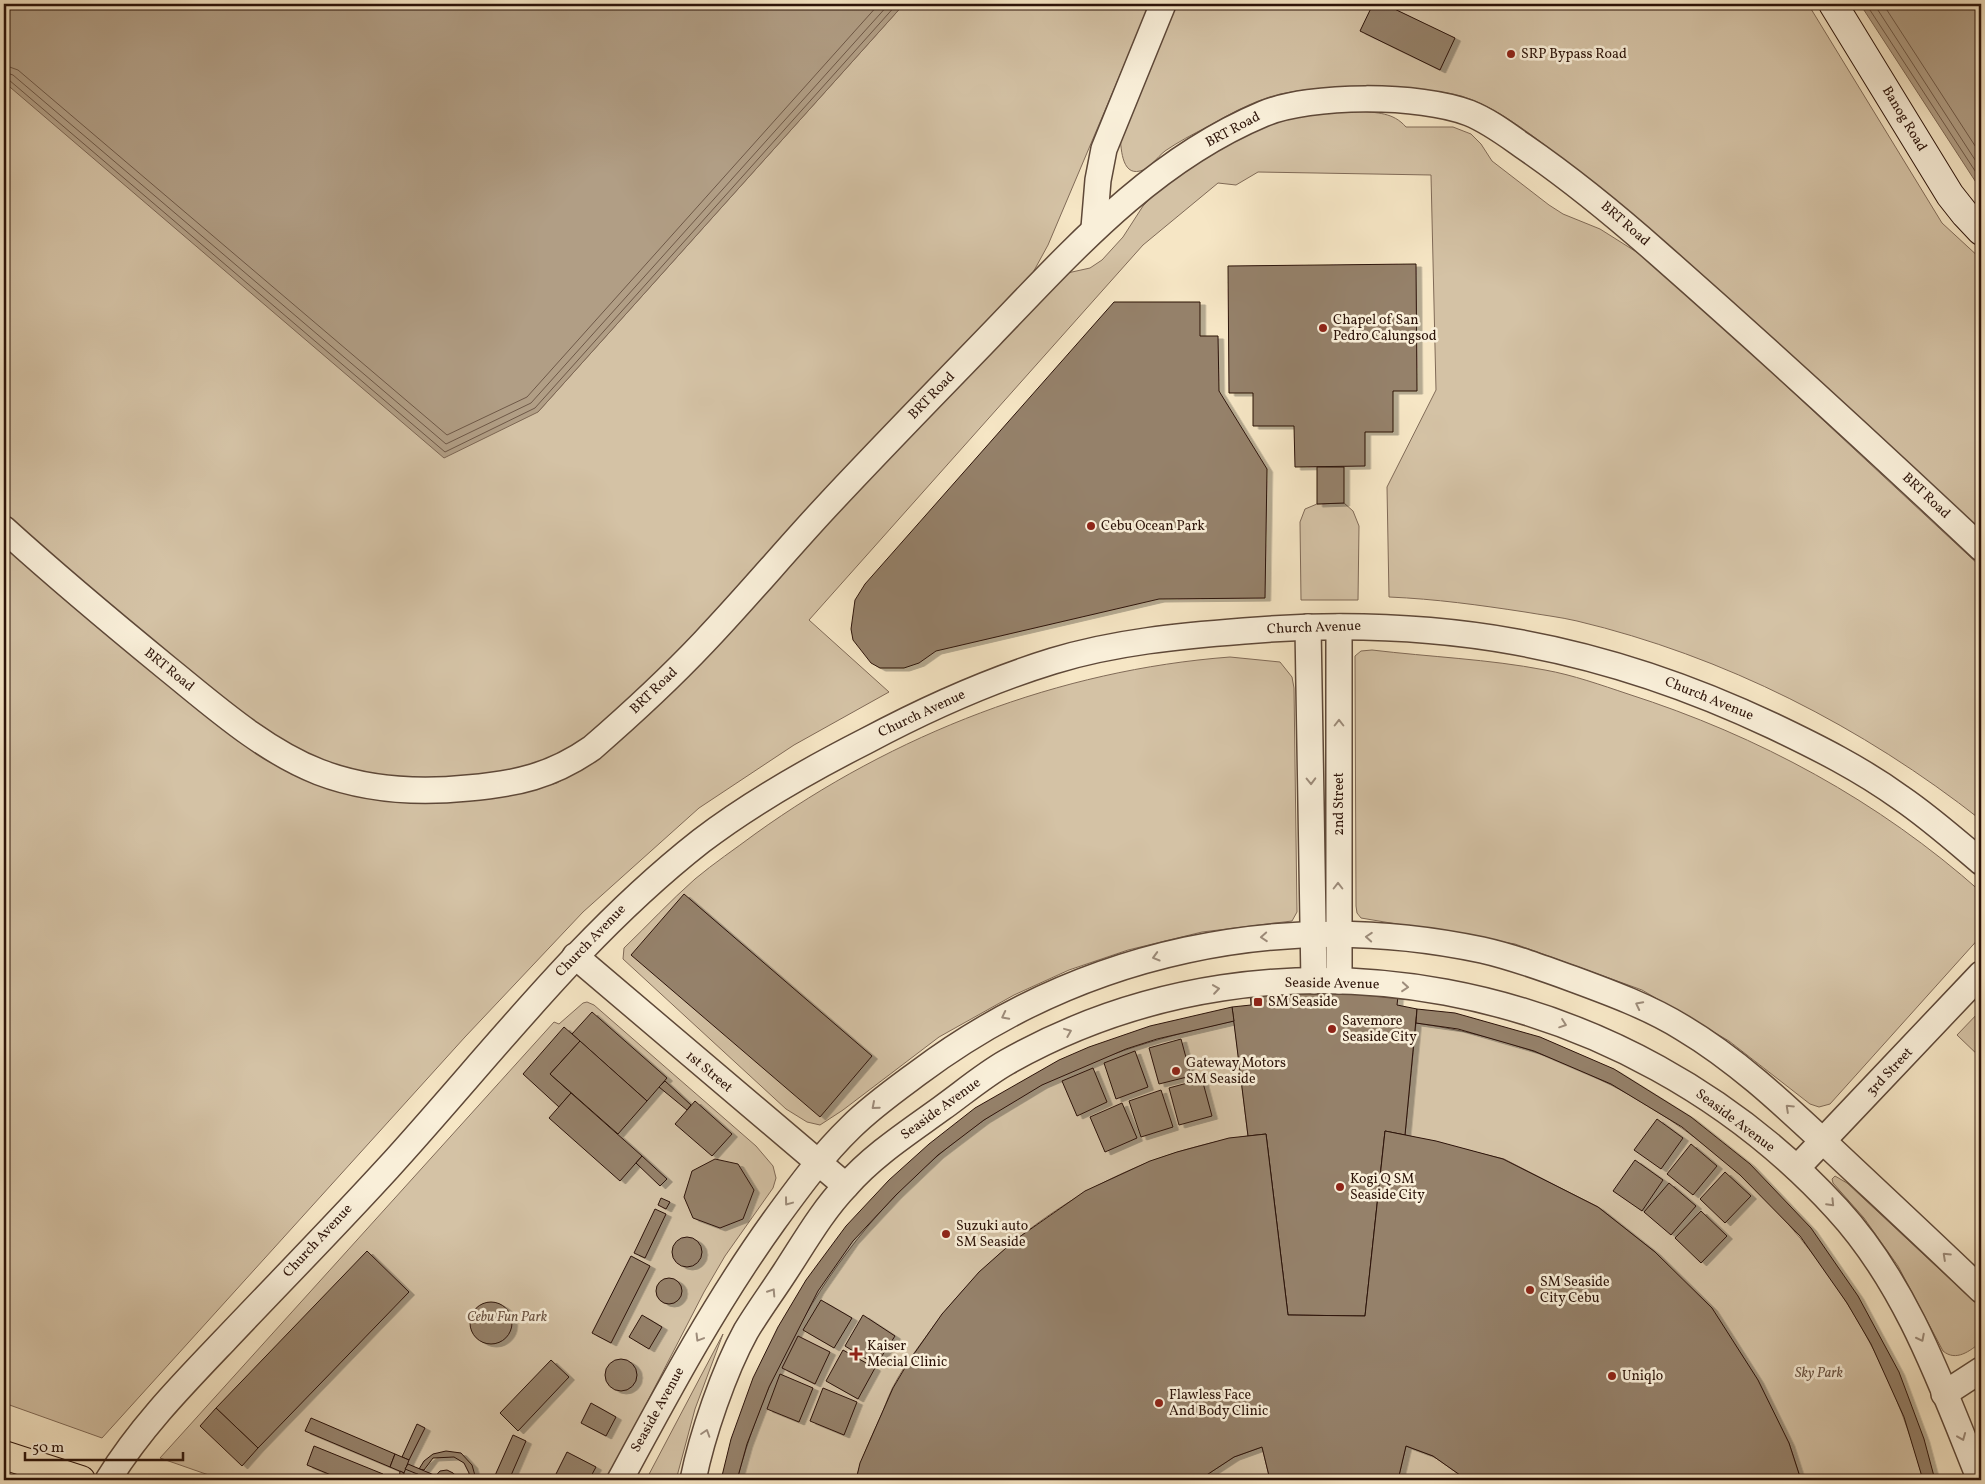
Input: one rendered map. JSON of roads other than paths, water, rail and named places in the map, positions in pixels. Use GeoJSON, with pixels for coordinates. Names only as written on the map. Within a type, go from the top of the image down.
{"type":"FeatureCollection","features":[{"type":"Feature","properties":{"kind":"highway"},"geometry":{"type":"LineString","coordinates":[[4,1455],[81,1480]]}},
{"type":"Feature","properties":{"kind":"street"},"geometry":{"type":"LineString","coordinates":[[1094,228],[1098,180],[1104,150],[1163,4]]}},
{"type":"Feature","properties":{"kind":"street","name":"Banog Road"},"geometry":{"type":"LineString","coordinates":[[1833,4],[1950,195],[1964,214],[1981,231]]}},
{"type":"Feature","properties":{"kind":"street","name":"BRT Road"},"geometry":{"type":"LineString","coordinates":[[4,529],[74,592],[212,705],[283,754],[320,772],[353,782],[414,790],[456,790],[502,785],[541,776],[574,761],[608,734],[702,645],[827,506],[1094,228],[1156,175],[1223,133],[1266,112],[1300,102],[1335,99],[1383,100],[1427,104],[1468,112],[1503,132],[1597,200],[1763,345],[1981,548]]}},
{"type":"Feature","properties":{"kind":"street","name":"Church Avenue"},"geometry":{"type":"LineString","coordinates":[[108,1480],[122,1457],[178,1390],[387,1170],[575,956],[648,884],[706,837],[806,771],[918,714],[987,684],[1056,660],[1108,647],[1192,635],[1308,627],[1418,628],[1486,636],[1557,649],[1658,678],[1745,713],[1834,755],[1903,798],[1981,862]]}},
{"type":"Feature","properties":{"kind":"street","name":"2nd Street"},"geometry":{"type":"LineString","coordinates":[[1308,627],[1314,982]]}},
{"type":"Feature","properties":{"kind":"street","name":"2nd Street"},"geometry":{"type":"LineString","coordinates":[[1339,627],[1339,981]]}},
{"type":"Feature","properties":{"kind":"street","name":"Seaside Avenue"},"geometry":{"type":"LineString","coordinates":[[620,1480],[670,1386],[740,1268],[817,1163],[865,1114],[945,1052],[985,1026],[1051,993],[1102,973],[1203,945],[1238,939],[1339,934],[1434,942],[1486,951],[1623,997],[1683,1027],[1736,1065],[1787,1106],[1981,1290]]}},
{"type":"Feature","properties":{"kind":"street","name":"1st Street"},"geometry":{"type":"LineString","coordinates":[[575,956],[846,1186]]}},
{"type":"Feature","properties":{"kind":"street","name":"3rd Street"},"geometry":{"type":"LineString","coordinates":[[1797,1168],[1824,1142],[1981,974]]}},
{"type":"Feature","properties":{"kind":"street","name":"Seaside Avenue"},"geometry":{"type":"LineString","coordinates":[[693,1480],[716,1401],[745,1333],[814,1228],[846,1186],[879,1154],[1004,1064],[1060,1036],[1111,1015],[1198,992],[1245,985],[1339,981],[1426,988],[1517,1008],[1588,1033],[1657,1067],[1721,1107],[1797,1168],[1852,1226],[1898,1294],[1924,1345],[1980,1480]]}},
{"type":"Feature","properties":{"kind":"street"},"geometry":{"type":"LineString","coordinates":[[1944,1394],[1981,1370]]}},
{"type":"Feature","properties":{"kind":"water"},"geometry":{"type":"Polygon","coordinates":[[[4,4],[904,4],[538,412],[444,458],[4,82],[4,4]]]}},
{"type":"Feature","properties":{"kind":"water"},"geometry":{"type":"Polygon","coordinates":[[[1860,4],[1981,4],[1981,190],[1860,4]]]}},
{"type":"Feature","properties":{"kind":"place","name":"SRP Bypass Road"},"geometry":{"type":"Point","coordinates":[1511,54]}},
{"type":"Feature","properties":{"kind":"place","name":"Chapel of San Pedro Calungsod"},"geometry":{"type":"Point","coordinates":[1323,328]}},
{"type":"Feature","properties":{"kind":"place","name":"Cebu Ocean Park"},"geometry":{"type":"Point","coordinates":[1091,526]}},
{"type":"Feature","properties":{"kind":"place","name":"SM Seaside"},"geometry":{"type":"Point","coordinates":[1258,1002]}},
{"type":"Feature","properties":{"kind":"place","name":"Savemore Seaside City"},"geometry":{"type":"Point","coordinates":[1332,1029]}},
{"type":"Feature","properties":{"kind":"place","name":"Gateway Motors SM Seaside"},"geometry":{"type":"Point","coordinates":[1176,1071]}},
{"type":"Feature","properties":{"kind":"place","name":"Kogi Q SM Seaside City"},"geometry":{"type":"Point","coordinates":[1340,1187]}},
{"type":"Feature","properties":{"kind":"place","name":"Suzuki auto SM Seaside"},"geometry":{"type":"Point","coordinates":[946,1234]}},
{"type":"Feature","properties":{"kind":"place","name":"SM Seaside City Cebu"},"geometry":{"type":"Point","coordinates":[1530,1290]}},
{"type":"Feature","properties":{"kind":"place","name":"Kaiser Mecial Clinic"},"geometry":{"type":"Point","coordinates":[856,1354]}},
{"type":"Feature","properties":{"kind":"place","name":"Uniqlo"},"geometry":{"type":"Point","coordinates":[1612,1376]}},
{"type":"Feature","properties":{"kind":"place","name":"Flawless Face And Body Clinic"},"geometry":{"type":"Point","coordinates":[1159,1403]}},
{"type":"Feature","properties":{"kind":"park label","name":"Cebu Fun Park"},"geometry":{"type":"Point","coordinates":[507,1317]}},
{"type":"Feature","properties":{"kind":"park label","name":"Sky Park"},"geometry":{"type":"Point","coordinates":[1819,1373]}}]}
